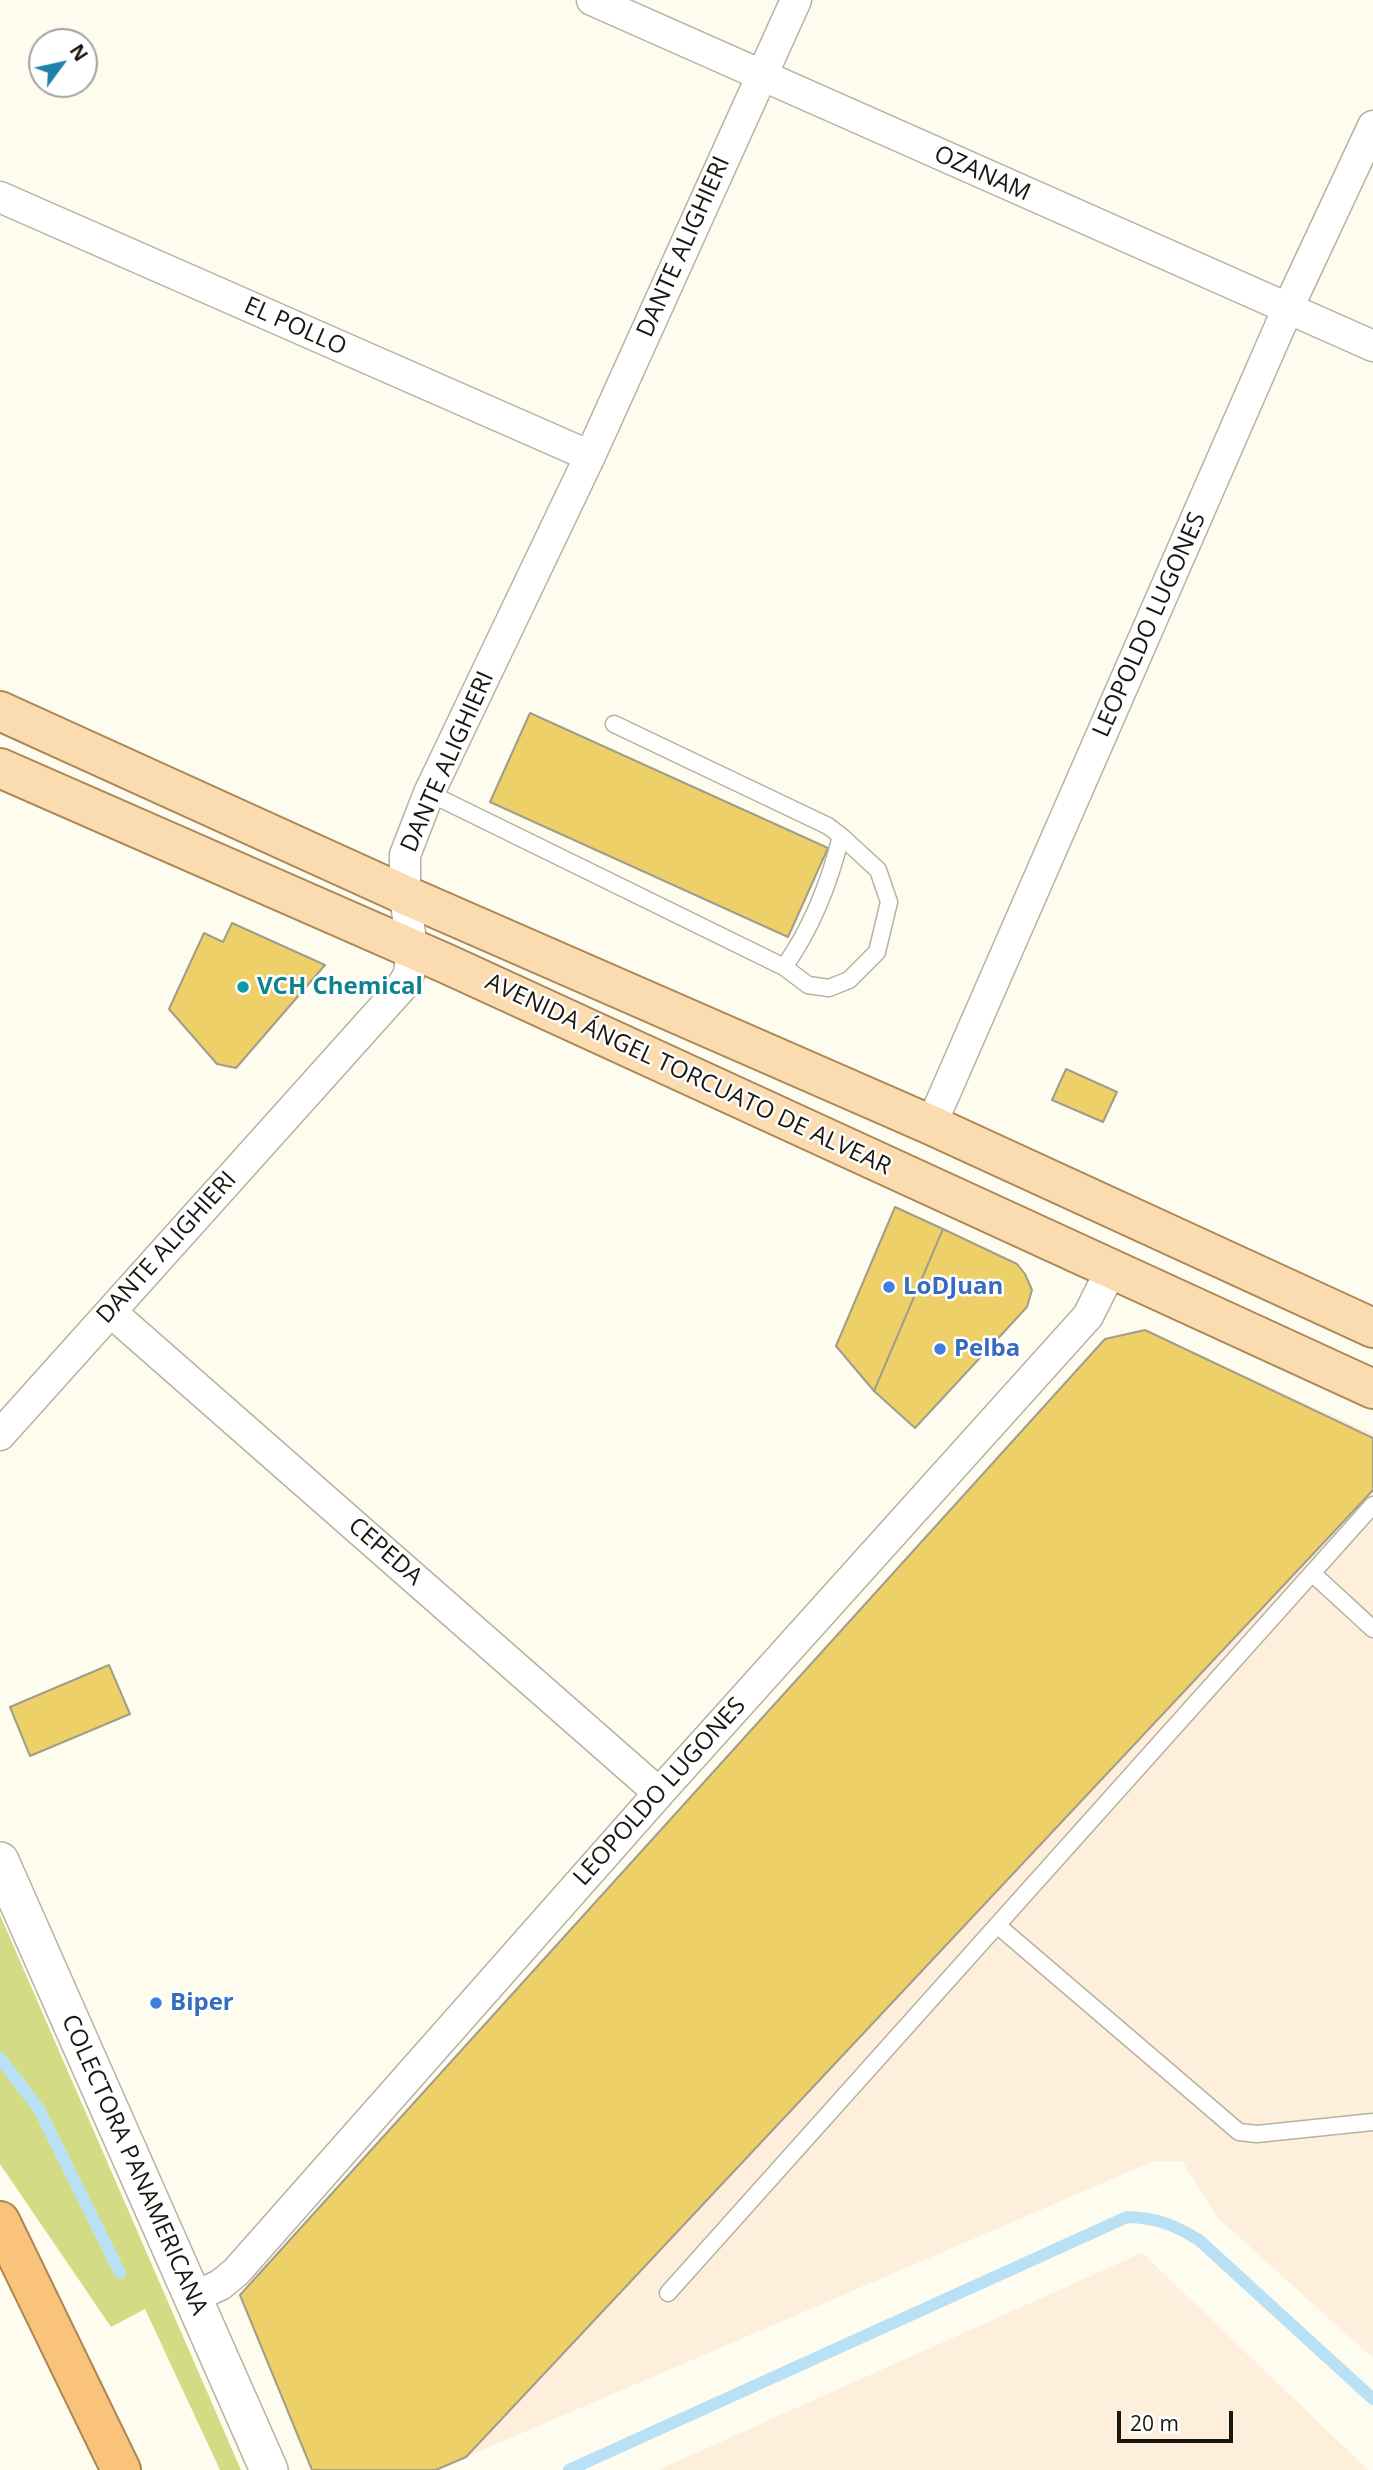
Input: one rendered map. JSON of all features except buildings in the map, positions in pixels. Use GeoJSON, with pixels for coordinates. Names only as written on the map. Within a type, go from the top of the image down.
{"type":"FeatureCollection","features":[{"type":"Feature","properties":{"kind":"highway"},"geometry":{"type":"LineString","coordinates":[[0,2221],[121,2470]]}},
{"type":"Feature","properties":{"kind":"main road","name":"AVENIDA ÁNGEL TORCUATO DE ALVEAR"},"geometry":{"type":"LineString","coordinates":[[0,711],[405,895],[931,1125],[1373,1328]]}},
{"type":"Feature","properties":{"kind":"main road","name":"AVENIDA ÁNGEL TORCUATO DE ALVEAR"},"geometry":{"type":"LineString","coordinates":[[0,768],[412,949],[1373,1389]]}},
{"type":"Feature","properties":{"kind":"street","name":"OZANAM"},"geometry":{"type":"LineString","coordinates":[[592,0],[1373,346]]}},
{"type":"Feature","properties":{"kind":"street","name":"DANTE ALIGHIERI"},"geometry":{"type":"LineString","coordinates":[[0,1434],[401,988],[409,974],[412,949],[405,895],[405,855],[429,793],[590,456],[796,0]]}},
{"type":"Feature","properties":{"kind":"street","name":"LEOPOLDO LUGONES"},"geometry":{"type":"LineString","coordinates":[[931,1125],[1288,308],[1373,126]]}},
{"type":"Feature","properties":{"kind":"street","name":"EL POLLO"},"geometry":{"type":"LineString","coordinates":[[0,197],[590,456]]}},
{"type":"Feature","properties":{"kind":"street","name":"LEOPOLDO LUGONES"},"geometry":{"type":"LineString","coordinates":[[192,2298],[220,2285],[236,2272],[659,1793],[1088,1316],[1111,1270]]}},
{"type":"Feature","properties":{"kind":"street","name":"CEPEDA"},"geometry":{"type":"LineString","coordinates":[[111,1311],[659,1793]]}},
{"type":"Feature","properties":{"kind":"street","name":"COLECTORA PANAMERICANA"},"geometry":{"type":"LineString","coordinates":[[0,1861],[269,2470]]}},
{"type":"Feature","properties":{"kind":"lane"},"geometry":{"type":"LineString","coordinates":[[429,793],[784,967],[808,985],[829,988],[849,980],[877,952],[889,902],[878,870],[841,836],[828,826],[614,724]]}},
{"type":"Feature","properties":{"kind":"lane"},"geometry":{"type":"LineString","coordinates":[[784,967],[802,942],[836,856],[841,836]]}},
{"type":"Feature","properties":{"kind":"lane"},"geometry":{"type":"LineString","coordinates":[[668,2293],[1373,1505]]}},
{"type":"Feature","properties":{"kind":"lane"},"geometry":{"type":"LineString","coordinates":[[1312,1573],[1373,1629]]}},
{"type":"Feature","properties":{"kind":"lane"},"geometry":{"type":"LineString","coordinates":[[997,1925],[1239,2132],[1257,2134],[1373,2122]]}},
{"type":"Feature","properties":{"kind":"shaded area"},"geometry":{"type":"Polygon","coordinates":[[[1145,1330],[1373,1434],[1373,2358],[1218,2218],[1182,2161],[1154,2161],[436,2470],[312,2470],[240,2295],[1105,1339],[1145,1330]]]}},
{"type":"Feature","properties":{"kind":"shaded area"},"geometry":{"type":"Polygon","coordinates":[[[1142,2253],[1368,2470],[658,2470],[1142,2253]]]}},
{"type":"Feature","properties":{"kind":"green space"},"geometry":{"type":"Polygon","coordinates":[[[0,1915],[241,2470],[220,2470],[145,2309],[111,2327],[0,2164],[0,1915]]]}},
{"type":"Feature","properties":{"kind":"waterway"},"geometry":{"type":"LineString","coordinates":[[0,2058],[39,2109],[120,2273]]}},
{"type":"Feature","properties":{"kind":"waterway"},"geometry":{"type":"LineString","coordinates":[[569,2470],[1127,2217],[1164,2223],[1199,2240],[1373,2399]]}},
{"type":"Feature","properties":{"kind":"place","name":"VCH Chemical"},"geometry":{"type":"Point","coordinates":[243,987]}},
{"type":"Feature","properties":{"kind":"place","name":"LoDJuan"},"geometry":{"type":"Point","coordinates":[889,1287]}},
{"type":"Feature","properties":{"kind":"place","name":"Pelba"},"geometry":{"type":"Point","coordinates":[940,1349]}},
{"type":"Feature","properties":{"kind":"place","name":"Biper"},"geometry":{"type":"Point","coordinates":[156,2003]}}]}
